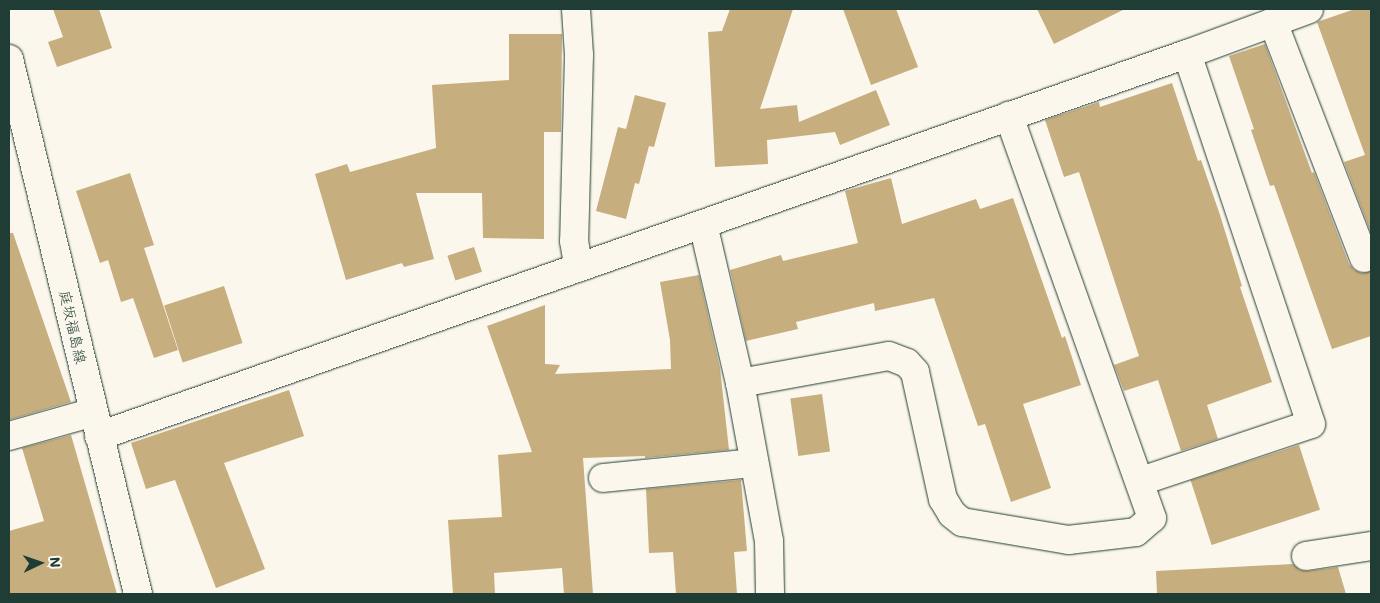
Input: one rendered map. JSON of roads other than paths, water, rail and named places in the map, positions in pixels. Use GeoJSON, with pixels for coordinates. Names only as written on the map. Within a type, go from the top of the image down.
{"type":"FeatureCollection","features":[{"type":"Feature","properties":{"kind":"street"},"geometry":{"type":"LineString","coordinates":[[576,9],[579,55],[574,241],[579,268]]}},
{"type":"Feature","properties":{"kind":"street"},"geometry":{"type":"LineString","coordinates":[[9,436],[96,424],[579,268],[1187,54],[1309,9]]}},
{"type":"Feature","properties":{"kind":"street"},"geometry":{"type":"LineString","coordinates":[[1273,22],[1364,258]]}},
{"type":"Feature","properties":{"kind":"street"},"geometry":{"type":"LineString","coordinates":[[1141,481],[1311,424],[1187,54]]}},
{"type":"Feature","properties":{"kind":"street","name":"庭坂福島線"},"geometry":{"type":"LineString","coordinates":[[9,59],[16,123],[96,424],[138,594]]}},
{"type":"Feature","properties":{"kind":"street"},"geometry":{"type":"LineString","coordinates":[[740,383],[890,356],[907,363],[915,372],[943,499],[952,514],[962,522],[1068,540],[1136,532],[1152,518],[1141,481],[1010,116]]}},
{"type":"Feature","properties":{"kind":"street"},"geometry":{"type":"LineString","coordinates":[[703,224],[740,383],[753,463],[769,541],[770,594]]}},
{"type":"Feature","properties":{"kind":"street"},"geometry":{"type":"LineString","coordinates":[[603,478],[753,463]]}},
{"type":"Feature","properties":{"kind":"street"},"geometry":{"type":"LineString","coordinates":[[1306,556],[1371,546]]}}]}
